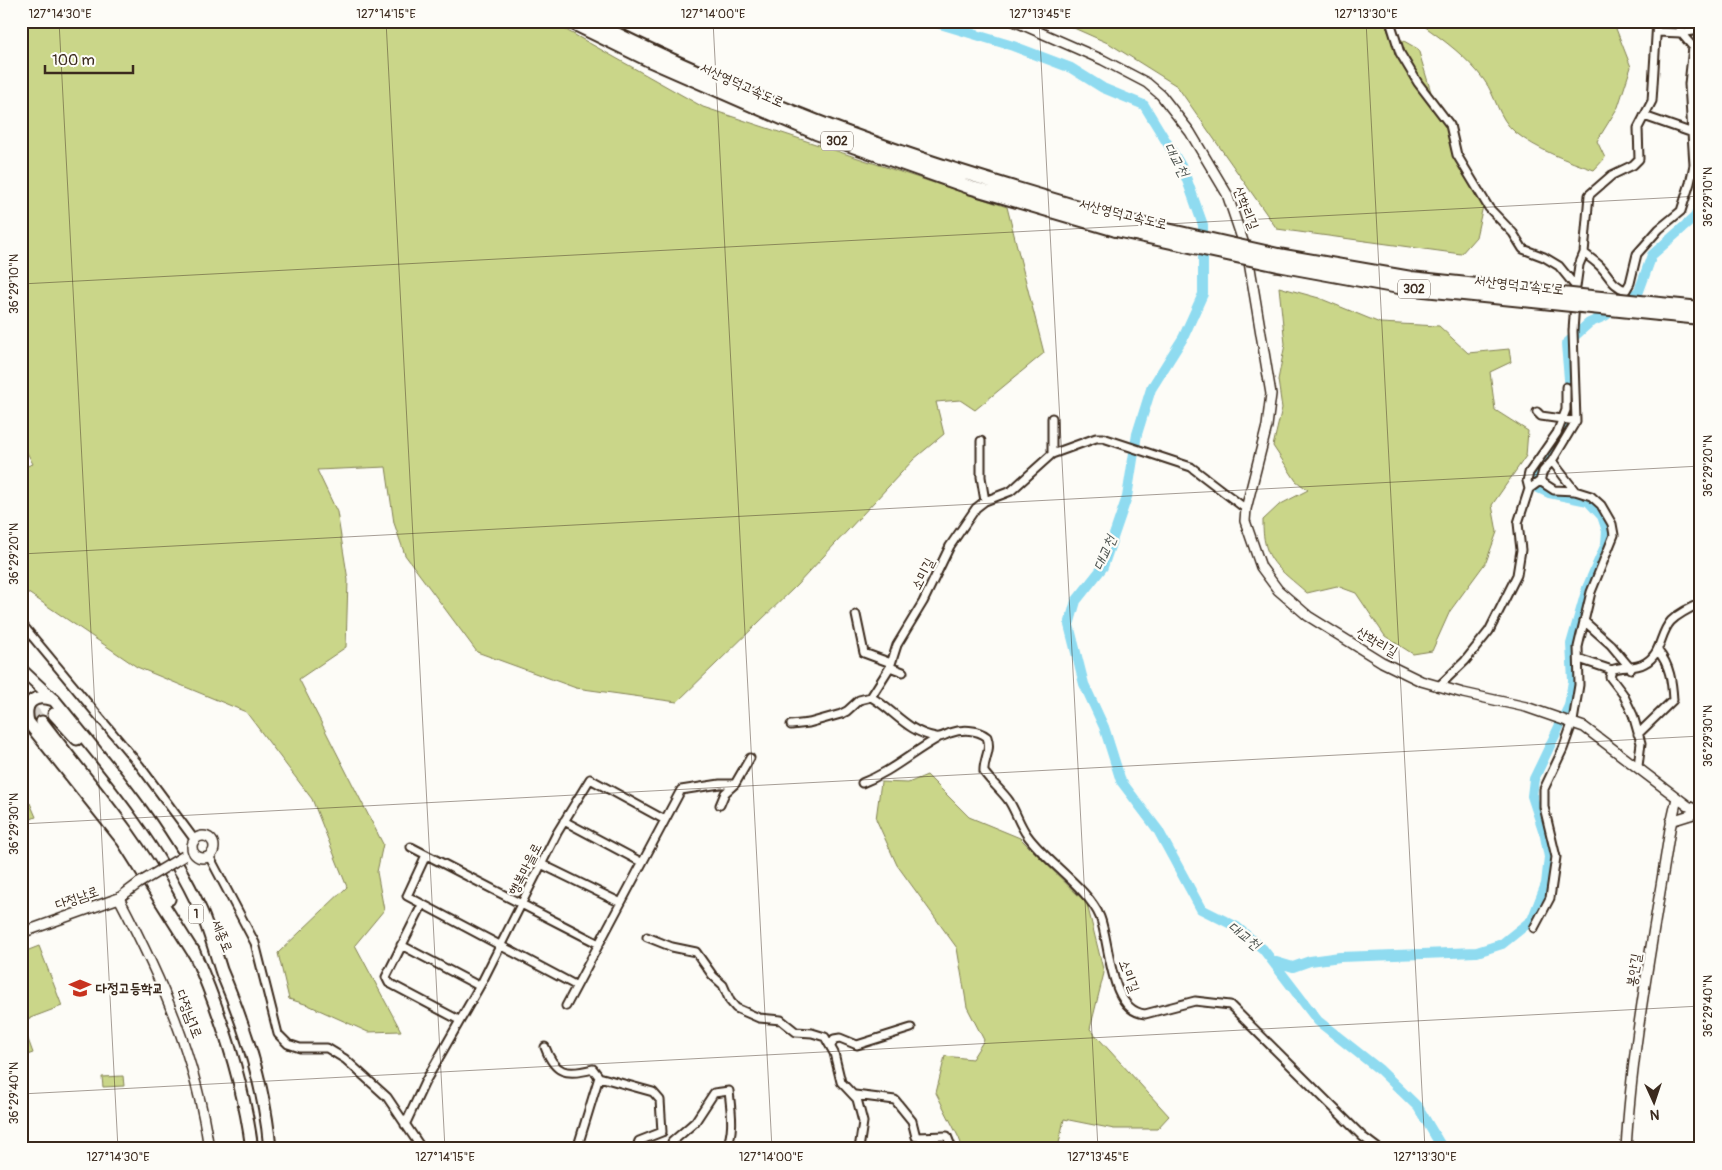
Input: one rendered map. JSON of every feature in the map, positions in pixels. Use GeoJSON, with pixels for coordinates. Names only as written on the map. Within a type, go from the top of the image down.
{"type":"FeatureCollection","features":[{"type":"Feature","properties":{"kind":"highway","name":"서산영덕고속도로"},"geometry":{"type":"LineString","coordinates":[[569,21],[651,62],[816,133],[969,187],[1117,224],[1404,288],[1552,298],[1660,309],[1701,318]]}},
{"type":"Feature","properties":{"kind":"highway","name":"서산영덕고속도로"},"geometry":{"type":"LineString","coordinates":[[590,21],[653,52],[818,122],[1117,224]]}},
{"type":"Feature","properties":{"kind":"highway","name":"서산영덕고속도로"},"geometry":{"type":"LineString","coordinates":[[1660,309],[1701,308]]}},
{"type":"Feature","properties":{"kind":"highway"},"geometry":{"type":"LineString","coordinates":[[195,955],[123,841],[28,722],[26,712],[28,705],[43,697],[54,700],[148,818],[182,874],[202,912],[223,976]]}},
{"type":"Feature","properties":{"kind":"highway","name":"세종로"},"geometry":{"type":"LineString","coordinates":[[54,714],[93,757],[136,811],[168,860],[198,918],[223,976],[256,1074],[268,1127],[270,1149]]}},
{"type":"Feature","properties":{"kind":"highway","name":"1"},"geometry":{"type":"LineString","coordinates":[[42,722],[121,823],[153,869],[195,955],[226,1032],[240,1078],[252,1149]]}},
{"type":"Feature","properties":{"kind":"main road","name":"산학리길"},"geometry":{"type":"LineString","coordinates":[[1014,21],[1112,64],[1147,83],[1162,95],[1190,132],[1227,194],[1248,256],[1271,394],[1268,426],[1246,509],[1245,521],[1261,567],[1289,601],[1308,616],[1401,672],[1438,686],[1568,720],[1584,727],[1678,798],[1700,812]]}},
{"type":"Feature","properties":{"kind":"main road"},"geometry":{"type":"LineString","coordinates":[[21,669],[54,700]]}},
{"type":"Feature","properties":{"kind":"main road"},"geometry":{"type":"LineString","coordinates":[[21,710],[28,722]]}},
{"type":"Feature","properties":{"kind":"main road","name":"봉안길"},"geometry":{"type":"LineString","coordinates":[[1626,1149],[1633,1072],[1671,821],[1678,798]]}},
{"type":"Feature","properties":{"kind":"main road"},"geometry":{"type":"LineString","coordinates":[[1671,821],[1700,812]]}},
{"type":"Feature","properties":{"kind":"main road"},"geometry":{"type":"LineString","coordinates":[[200,836],[211,839],[214,849],[209,856],[199,858],[188,854],[194,839],[200,836]]}},
{"type":"Feature","properties":{"kind":"main road","name":"다정남로"},"geometry":{"type":"LineString","coordinates":[[21,933],[118,898],[139,883],[188,854]]}},
{"type":"Feature","properties":{"kind":"main road","name":"다정남1로"},"geometry":{"type":"LineString","coordinates":[[118,898],[157,972],[184,1040],[196,1083],[210,1149]]}},
{"type":"Feature","properties":{"kind":"street"},"geometry":{"type":"LineString","coordinates":[[1390,21],[1400,53],[1418,83],[1450,125],[1457,155],[1489,208],[1512,233],[1523,250],[1544,257],[1558,266],[1576,287]]}},
{"type":"Feature","properties":{"kind":"street"},"geometry":{"type":"LineString","coordinates":[[1529,488],[1540,481],[1543,471],[1552,461],[1576,421],[1573,331],[1579,265],[1584,253],[1588,195],[1612,175],[1634,165],[1639,159],[1638,128],[1652,101],[1657,21]]}},
{"type":"Feature","properties":{"kind":"street"},"geometry":{"type":"LineString","coordinates":[[1584,253],[1601,267],[1618,288],[1626,290],[1630,283],[1637,254],[1659,229],[1681,211],[1694,165],[1689,84],[1693,47],[1681,33],[1679,21]]}},
{"type":"Feature","properties":{"kind":"street"},"geometry":{"type":"LineString","coordinates":[[1657,32],[1681,33],[1699,30]]}},
{"type":"Feature","properties":{"kind":"street"},"geometry":{"type":"LineString","coordinates":[[1644,116],[1693,133],[1701,139]]}},
{"type":"Feature","properties":{"kind":"street"},"geometry":{"type":"LineString","coordinates":[[1438,686],[1465,661],[1489,631],[1517,574],[1521,550],[1518,523],[1529,488],[1527,482],[1529,473],[1557,433],[1566,410],[1566,387]]}},
{"type":"Feature","properties":{"kind":"street"},"geometry":{"type":"LineString","coordinates":[[1537,412],[1541,416],[1576,421]]}},
{"type":"Feature","properties":{"kind":"street"},"geometry":{"type":"LineString","coordinates":[[1052,418],[1052,454]]}},
{"type":"Feature","properties":{"kind":"street","name":"소미길"},"geometry":{"type":"LineString","coordinates":[[791,725],[809,723],[841,714],[859,700],[871,697],[891,665],[897,645],[923,602],[958,532],[976,508],[986,501],[1011,491],[1052,454],[1096,438],[1103,438],[1186,465],[1246,509]]}},
{"type":"Feature","properties":{"kind":"street"},"geometry":{"type":"LineString","coordinates":[[981,441],[981,478],[986,501]]}},
{"type":"Feature","properties":{"kind":"street"},"geometry":{"type":"LineString","coordinates":[[1552,461],[1575,491]]}},
{"type":"Feature","properties":{"kind":"street"},"geometry":{"type":"LineString","coordinates":[[1534,928],[1550,898],[1556,858],[1544,807],[1544,789],[1564,749],[1568,720],[1579,685],[1578,647],[1584,621],[1591,592],[1614,535],[1612,524],[1601,505],[1591,496],[1575,491],[1554,490],[1540,481]]}},
{"type":"Feature","properties":{"kind":"street"},"geometry":{"type":"LineString","coordinates":[[1579,659],[1612,670],[1620,666],[1631,668],[1646,663],[1658,650],[1670,622],[1687,609],[1701,603]]}},
{"type":"Feature","properties":{"kind":"street"},"geometry":{"type":"LineString","coordinates":[[856,615],[864,653],[903,672]]}},
{"type":"Feature","properties":{"kind":"street"},"geometry":{"type":"LineString","coordinates":[[1584,621],[1611,645],[1631,668]]}},
{"type":"Feature","properties":{"kind":"street"},"geometry":{"type":"LineString","coordinates":[[21,623],[140,766],[194,839]]}},
{"type":"Feature","properties":{"kind":"street"},"geometry":{"type":"LineString","coordinates":[[1638,734],[1673,700],[1672,678],[1664,657],[1658,650]]}},
{"type":"Feature","properties":{"kind":"street"},"geometry":{"type":"LineString","coordinates":[[1612,670],[1610,677],[1623,694],[1641,743],[1638,766]]}},
{"type":"Feature","properties":{"kind":"street"},"geometry":{"type":"LineString","coordinates":[[871,697],[886,706],[914,730],[938,738]]}},
{"type":"Feature","properties":{"kind":"street","name":"소미길"},"geometry":{"type":"LineString","coordinates":[[862,783],[887,773],[910,753],[952,732],[978,732],[988,737],[989,753],[983,767],[984,772],[1008,800],[1026,834],[1044,855],[1093,902],[1105,933],[1112,975],[1130,1009],[1137,1014],[1145,1014],[1195,1001],[1230,1005],[1363,1138],[1379,1149]]}},
{"type":"Feature","properties":{"kind":"street"},"geometry":{"type":"LineString","coordinates":[[720,806],[725,793],[735,784],[750,758]]}},
{"type":"Feature","properties":{"kind":"street","name":"행복마을로"},"geometry":{"type":"LineString","coordinates":[[405,1124],[425,1082],[479,986],[564,821],[590,779],[664,820]]}},
{"type":"Feature","properties":{"kind":"street"},"geometry":{"type":"LineString","coordinates":[[566,1006],[575,985],[619,902],[682,790],[720,784],[735,784]]}},
{"type":"Feature","properties":{"kind":"street"},"geometry":{"type":"LineString","coordinates":[[564,821],[641,862]]}},
{"type":"Feature","properties":{"kind":"street"},"geometry":{"type":"LineString","coordinates":[[411,846],[597,943]]}},
{"type":"Feature","properties":{"kind":"street"},"geometry":{"type":"LineString","coordinates":[[426,855],[407,896],[575,985]]}},
{"type":"Feature","properties":{"kind":"street"},"geometry":{"type":"LineString","coordinates":[[209,856],[255,943],[278,1034],[288,1044],[300,1048],[327,1048],[345,1059],[387,1097],[422,1149]]}},
{"type":"Feature","properties":{"kind":"street"},"geometry":{"type":"LineString","coordinates":[[541,864],[619,902]]}},
{"type":"Feature","properties":{"kind":"street"},"geometry":{"type":"LineString","coordinates":[[422,905],[386,977],[389,983],[459,1020]]}},
{"type":"Feature","properties":{"kind":"street"},"geometry":{"type":"LineString","coordinates":[[647,937],[672,947],[696,952],[712,976],[724,985],[730,1001],[736,1008],[759,1018],[781,1020],[796,1032],[819,1034],[825,1037],[831,1046],[841,1082],[855,1095],[863,1122],[859,1149]]}},
{"type":"Feature","properties":{"kind":"street"},"geometry":{"type":"LineString","coordinates":[[402,946],[479,986]]}},
{"type":"Feature","properties":{"kind":"street"},"geometry":{"type":"LineString","coordinates":[[831,1046],[834,1039],[840,1038],[857,1045],[911,1028]]}},
{"type":"Feature","properties":{"kind":"street"},"geometry":{"type":"LineString","coordinates":[[545,1048],[550,1060],[558,1070],[569,1073],[593,1069],[599,1077],[653,1092],[660,1100],[662,1132],[672,1147],[695,1122],[714,1093],[729,1091],[732,1119],[731,1134],[726,1149]]}},
{"type":"Feature","properties":{"kind":"street"},"geometry":{"type":"LineString","coordinates":[[577,1149],[599,1077]]}},
{"type":"Feature","properties":{"kind":"street"},"geometry":{"type":"LineString","coordinates":[[855,1095],[895,1100],[912,1122],[916,1137],[947,1136],[951,1146]]}},
{"type":"Feature","properties":{"kind":"street"},"geometry":{"type":"LineString","coordinates":[[636,1149],[639,1141],[662,1132]]}},
{"type":"Feature","properties":{"kind":"green space"},"geometry":{"type":"Polygon","coordinates":[[[21,21],[550,21],[703,107],[1007,207],[1044,353],[975,410],[960,400],[936,402],[944,434],[914,459],[796,586],[677,702],[576,688],[477,652],[405,555],[394,523],[386,467],[317,470],[337,512],[348,580],[346,647],[299,679],[383,844],[377,872],[384,910],[355,945],[401,1031],[368,1032],[308,1005],[289,999],[278,953],[347,887],[312,799],[246,712],[137,667],[21,588],[21,468],[33,464],[21,441],[21,21]]]}},
{"type":"Feature","properties":{"kind":"green space"},"geometry":{"type":"Polygon","coordinates":[[[1058,21],[1386,21],[1388,32],[1418,49],[1431,92],[1455,124],[1454,154],[1483,206],[1476,237],[1461,254],[1277,229],[1177,86],[1110,44],[1058,21]]]}},
{"type":"Feature","properties":{"kind":"green space"},"geometry":{"type":"Polygon","coordinates":[[[1423,21],[1613,21],[1631,67],[1618,107],[1597,141],[1605,158],[1594,170],[1543,150],[1515,132],[1501,114],[1488,86],[1478,72],[1456,50],[1424,26],[1423,21]]]}},
{"type":"Feature","properties":{"kind":"green space"},"geometry":{"type":"Polygon","coordinates":[[[1279,287],[1319,298],[1380,323],[1439,326],[1468,353],[1509,349],[1511,362],[1490,372],[1495,410],[1528,431],[1526,456],[1492,505],[1497,532],[1486,562],[1450,611],[1432,651],[1413,654],[1385,636],[1356,593],[1337,586],[1307,593],[1281,570],[1269,555],[1263,534],[1263,520],[1279,505],[1308,490],[1296,481],[1273,446],[1282,408],[1278,380],[1285,344],[1279,287]]]}},
{"type":"Feature","properties":{"kind":"green space"},"geometry":{"type":"Polygon","coordinates":[[[927,775],[969,817],[1020,838],[1087,904],[1104,973],[1090,1029],[1169,1116],[1157,1129],[1114,1129],[1064,1119],[1059,1143],[1065,1149],[963,1149],[936,1093],[945,1056],[972,1059],[984,1040],[967,1007],[957,948],[897,865],[876,819],[881,782],[908,783],[927,775]]]}},
{"type":"Feature","properties":{"kind":"green space"},"geometry":{"type":"Polygon","coordinates":[[[30,803],[36,817],[21,823],[21,807],[30,803]]]}},
{"type":"Feature","properties":{"kind":"green space"},"geometry":{"type":"Polygon","coordinates":[[[39,946],[62,1006],[25,1020],[21,1011],[21,953],[39,946]]]}},
{"type":"Feature","properties":{"kind":"green space"},"geometry":{"type":"Polygon","coordinates":[[[21,1020],[33,1053],[21,1057],[21,1020]]]}},
{"type":"Feature","properties":{"kind":"green space"},"geometry":{"type":"Polygon","coordinates":[[[123,1076],[124,1086],[103,1087],[102,1077],[123,1076]]]}},
{"type":"Feature","properties":{"kind":"waterway","name":"대교천"},"geometry":{"type":"LineString","coordinates":[[930,21],[1013,46],[1071,68],[1103,88],[1144,105],[1183,169],[1203,225],[1203,294],[1183,338],[1151,389],[1137,434],[1127,497],[1103,567],[1076,601],[1069,625],[1084,684],[1104,727],[1121,781],[1158,830],[1201,909],[1237,927],[1263,949],[1318,1021],[1380,1070],[1418,1107],[1443,1149]]}},
{"type":"Feature","properties":{"kind":"waterway"},"geometry":{"type":"LineString","coordinates":[[1273,961],[1293,967],[1310,961],[1340,957],[1477,952],[1502,944],[1532,920],[1546,884],[1549,857],[1545,836],[1532,796],[1534,779],[1569,706],[1573,681],[1571,644],[1587,588],[1606,544],[1607,531],[1602,516],[1588,501],[1549,493],[1536,487],[1534,479],[1572,414],[1566,344],[1589,323],[1605,316],[1639,291],[1652,255],[1695,217],[1701,202]]}},
{"type":"Feature","properties":{"kind":"tunnel"},"geometry":{"type":"LineString","coordinates":[[21,696],[42,722]]}},
{"type":"Feature","properties":{"kind":"place","name":"다정고등학교"},"geometry":{"type":"Point","coordinates":[80,988]}}]}
